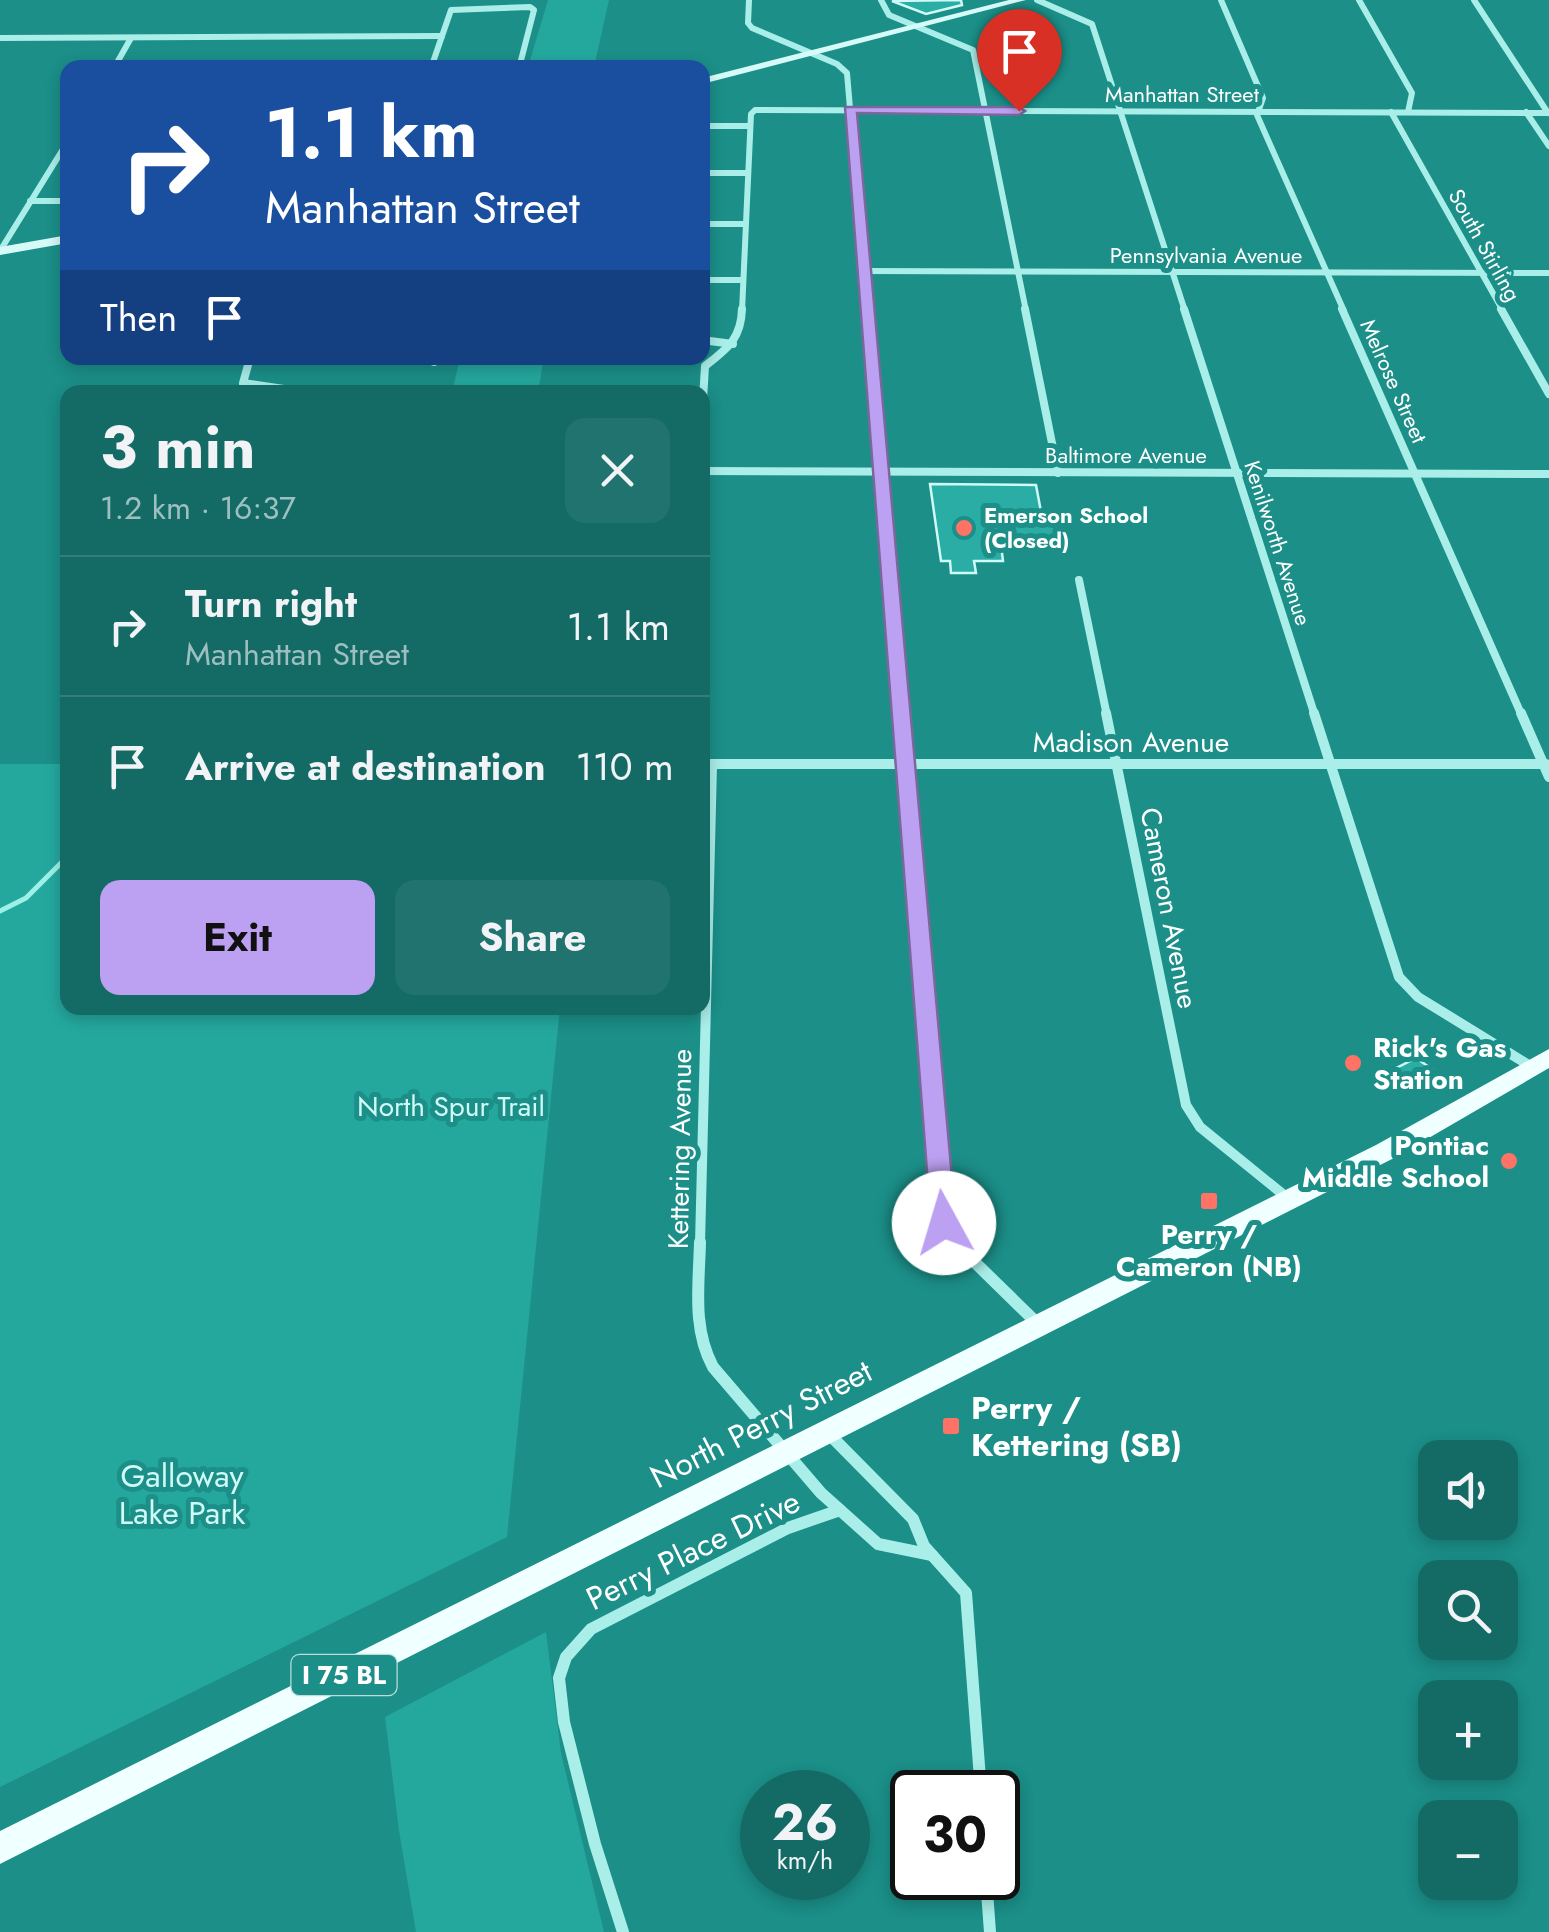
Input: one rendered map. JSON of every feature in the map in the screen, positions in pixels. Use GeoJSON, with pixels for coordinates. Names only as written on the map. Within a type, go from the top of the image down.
{"type":"FeatureCollection","features":[{"type":"Feature","properties":{"kind":"main road"},"geometry":{"type":"LineString","coordinates":[[710,80],[1021,0]]}},
{"type":"Feature","properties":{"kind":"main road"},"geometry":{"type":"LineString","coordinates":[[0,251],[60,240]]}},
{"type":"Feature","properties":{"kind":"main road","name":"North Perry Street"},"geometry":{"type":"LineString","coordinates":[[0,1848],[1290,1200],[1403,1142],[1541,1062]]}},
{"type":"Feature","properties":{"kind":"street"},"geometry":{"type":"LineString","coordinates":[[750,0],[751,27],[846,72],[944,1223],[962,1252],[1040,1326]]}},
{"type":"Feature","properties":{"kind":"street"},"geometry":{"type":"LineString","coordinates":[[881,0],[885,13],[972,48],[1058,473]]}},
{"type":"Feature","properties":{"kind":"street","name":"Kenilworth Avenue"},"geometry":{"type":"LineString","coordinates":[[1037,0],[1092,22],[1401,981],[1418,997],[1541,1062]]}},
{"type":"Feature","properties":{"kind":"street","name":"Melrose Street"},"geometry":{"type":"LineString","coordinates":[[1221,0],[1262,95],[1264,106],[1257,115],[1549,777]]}},
{"type":"Feature","properties":{"kind":"street"},"geometry":{"type":"LineString","coordinates":[[1359,0],[1412,93],[1408,112]]}},
{"type":"Feature","properties":{"kind":"street"},"geometry":{"type":"LineString","coordinates":[[1474,0],[1549,113]]}},
{"type":"Feature","properties":{"kind":"street"},"geometry":{"type":"LineString","coordinates":[[434,60],[454,8],[532,8],[520,60]]}},
{"type":"Feature","properties":{"kind":"street"},"geometry":{"type":"LineString","coordinates":[[0,38],[442,36]]}},
{"type":"Feature","properties":{"kind":"street"},"geometry":{"type":"LineString","coordinates":[[119,60],[131,38]]}},
{"type":"Feature","properties":{"kind":"street"},"geometry":{"type":"LineString","coordinates":[[1541,96],[1549,102]]}},
{"type":"Feature","properties":{"kind":"street","name":"Manhattan Street"},"geometry":{"type":"LineString","coordinates":[[750,126],[750,114],[755,110],[1549,113]]}},
{"type":"Feature","properties":{"kind":"street","name":"South Stirling"},"geometry":{"type":"LineString","coordinates":[[1391,112],[1549,394]]}},
{"type":"Feature","properties":{"kind":"street"},"geometry":{"type":"LineString","coordinates":[[1526,112],[1549,146]]}},
{"type":"Feature","properties":{"kind":"street"},"geometry":{"type":"LineString","coordinates":[[710,126],[750,126],[740,333],[710,362]]}},
{"type":"Feature","properties":{"kind":"street"},"geometry":{"type":"LineString","coordinates":[[0,251],[60,154]]}},
{"type":"Feature","properties":{"kind":"street"},"geometry":{"type":"LineString","coordinates":[[710,173],[748,173]]}},
{"type":"Feature","properties":{"kind":"street"},"geometry":{"type":"LineString","coordinates":[[30,201],[60,201]]}},
{"type":"Feature","properties":{"kind":"street"},"geometry":{"type":"LineString","coordinates":[[710,224],[746,224]]}},
{"type":"Feature","properties":{"kind":"street","name":"Pennsylvania Avenue"},"geometry":{"type":"LineString","coordinates":[[863,271],[1549,274]]}},
{"type":"Feature","properties":{"kind":"street"},"geometry":{"type":"LineString","coordinates":[[710,280],[743,280]]}},
{"type":"Feature","properties":{"kind":"street"},"geometry":{"type":"LineString","coordinates":[[710,341],[732,344]]}},
{"type":"Feature","properties":{"kind":"street"},"geometry":{"type":"LineString","coordinates":[[248,365],[243,383],[257,385]]}},
{"type":"Feature","properties":{"kind":"street","name":"Baltimore Avenue"},"geometry":{"type":"LineString","coordinates":[[710,472],[1549,474]]}},
{"type":"Feature","properties":{"kind":"street","name":"Cameron Avenue"},"geometry":{"type":"LineString","coordinates":[[1079,580],[1188,1109],[1204,1130],[1290,1200]]}},
{"type":"Feature","properties":{"kind":"street","name":"Madison Avenue"},"geometry":{"type":"LineString","coordinates":[[710,764],[1546,764]]}},
{"type":"Feature","properties":{"kind":"street","name":"Kettering Avenue"},"geometry":{"type":"LineString","coordinates":[[703,1015],[699,1336],[713,1367],[788,1452]]}},
{"type":"Feature","properties":{"kind":"street"},"geometry":{"type":"LineString","coordinates":[[828,1433],[913,1519],[932,1555],[958,1580],[968,1599],[980,1770]]}},
{"type":"Feature","properties":{"kind":"street","name":"Perry Place Drive"},"geometry":{"type":"LineString","coordinates":[[788,1452],[840,1510],[886,1548],[932,1555]]}},
{"type":"Feature","properties":{"kind":"street","name":"Perry Place Drive"},"geometry":{"type":"LineString","coordinates":[[623,1932],[595,1844],[564,1722],[558,1690],[566,1656],[592,1629],[788,1528],[840,1510]]}},
{"type":"Feature","properties":{"kind":"street"},"geometry":{"type":"LineString","coordinates":[[988,1900],[990,1932]]}},
{"type":"Feature","properties":{"kind":"green space"},"geometry":{"type":"Polygon","coordinates":[[[548,0],[609,0],[596,60],[530,60],[548,0]]]}},
{"type":"Feature","properties":{"kind":"green space"},"geometry":{"type":"Polygon","coordinates":[[[458,365],[543,365],[539,385],[454,385],[458,365]]]}},
{"type":"Feature","properties":{"kind":"green space","name":"Galloway Lake Park"},"geometry":{"type":"Polygon","coordinates":[[[0,764],[60,764],[60,1015],[559,1015],[507,1537],[0,1787],[0,764]]]}},
{"type":"Feature","properties":{"kind":"green space"},"geometry":{"type":"Polygon","coordinates":[[[546,1632],[561,1753],[604,1932],[416,1932],[385,1717],[546,1632]]]}},
{"type":"Feature","properties":{"kind":"building"},"geometry":{"type":"Polygon","coordinates":[[[961,0],[962,5],[926,14],[892,1],[961,0]]]}},
{"type":"Feature","properties":{"kind":"building","name":"Emerson School (Closed)"},"geometry":{"type":"Polygon","coordinates":[[[930,484],[1036,485],[1042,517],[1059,520],[1063,540],[1054,540],[1054,545],[1001,545],[1003,561],[974,561],[976,573],[951,573],[950,561],[941,561],[930,484]]]}},
{"type":"Feature","properties":{"kind":"building"},"geometry":{"type":"Polygon","coordinates":[[[1416,1058],[1432,1069],[1394,1088],[1379,1077],[1416,1058]]]}},
{"type":"Feature","properties":{"kind":"waterway"},"geometry":{"type":"LineString","coordinates":[[0,911],[26,898],[60,864]]}},
{"type":"Feature","properties":{"kind":"place","name":"Emerson School (Closed)"},"geometry":{"type":"Point","coordinates":[964,528]}},
{"type":"Feature","properties":{"kind":"place","name":"Rick's Gas Station"},"geometry":{"type":"Point","coordinates":[1353,1063]}},
{"type":"Feature","properties":{"kind":"place","name":"Pontiac Middle School"},"geometry":{"type":"Point","coordinates":[1509,1161]}},
{"type":"Feature","properties":{"kind":"place","name":"Perry / Cameron (NB)"},"geometry":{"type":"Point","coordinates":[1209,1201]}},
{"type":"Feature","properties":{"kind":"place","name":"Perry / Kettering (SB)"},"geometry":{"type":"Point","coordinates":[951,1426]}},
{"type":"Feature","properties":{"kind":"route"},"geometry":{"type":"LineString","coordinates":[[944,1223],[850,110],[1019,111]]}},
{"type":"Feature","properties":{"kind":"park label","name":"North Spur Trail"},"geometry":{"type":"Point","coordinates":[451,1106]}}]}
